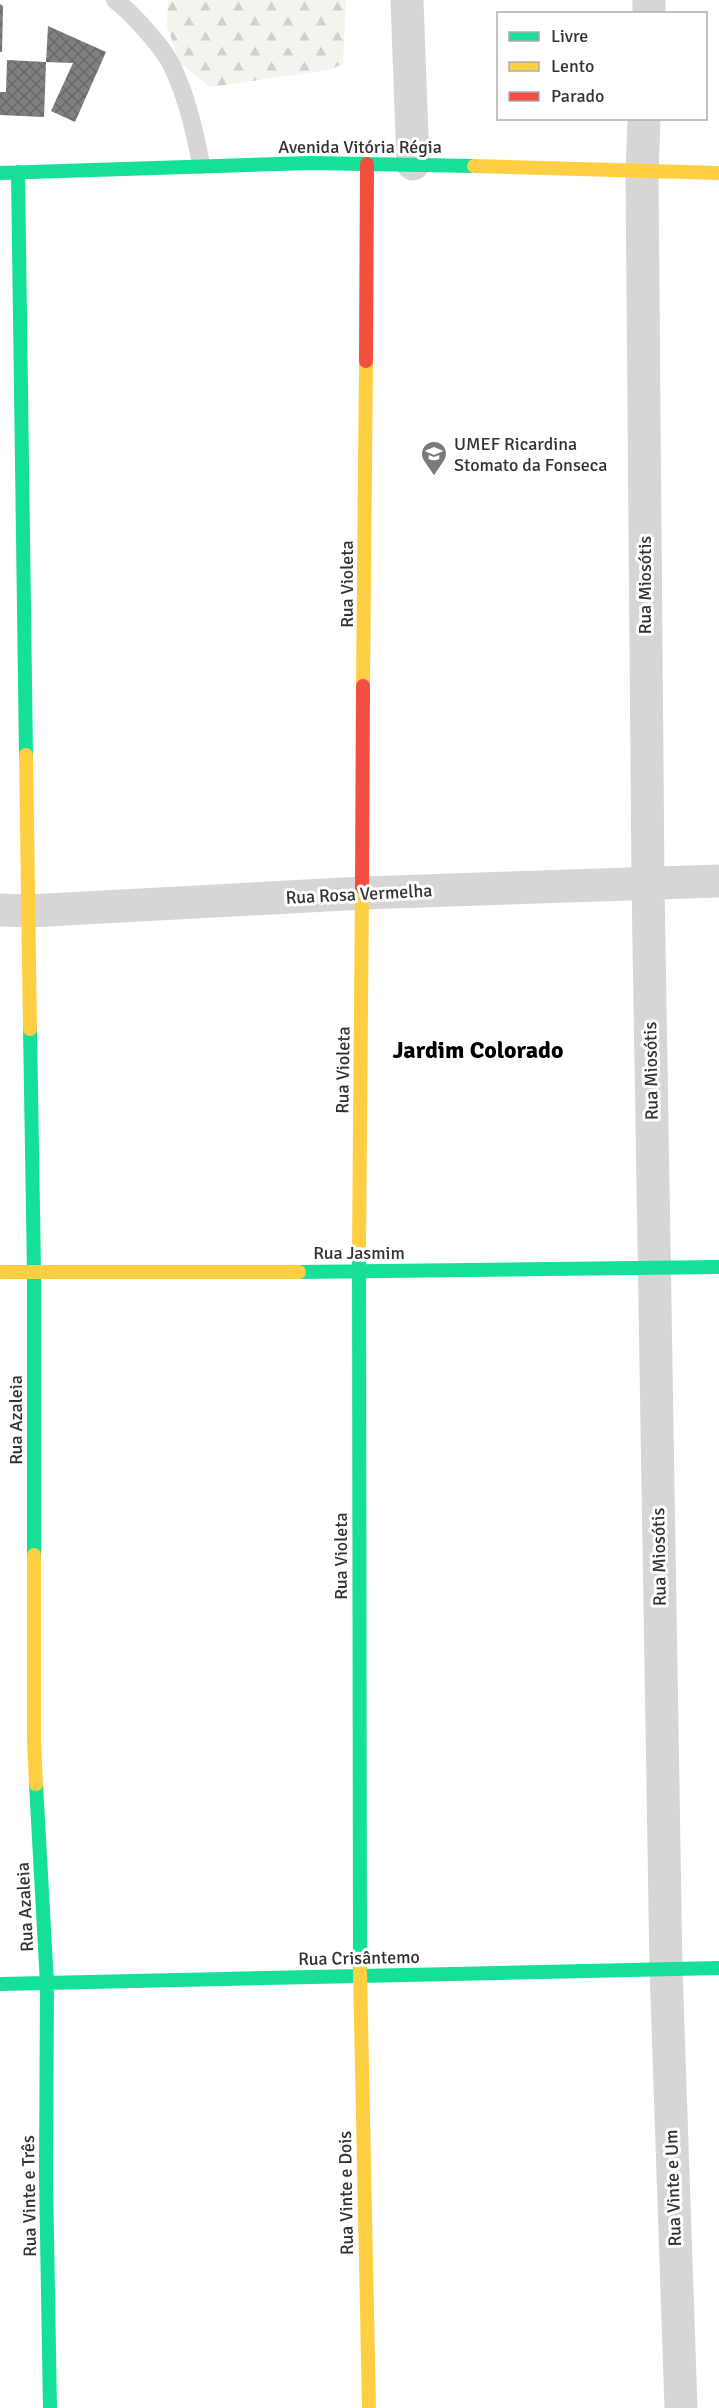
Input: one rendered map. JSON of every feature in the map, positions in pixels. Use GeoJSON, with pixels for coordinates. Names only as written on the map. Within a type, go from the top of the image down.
{"type":"FeatureCollection","features":[{"type":"Feature","properties":{"kind":"street"},"geometry":{"type":"LineString","coordinates":[[407,0],[413,164]]}},
{"type":"Feature","properties":{"kind":"street","name":"Rua Miosótis"},"geometry":{"type":"LineString","coordinates":[[644,120],[642,174],[648,883],[666,1968]]}},
{"type":"Feature","properties":{"kind":"street","name":"Rua Violeta"},"geometry":{"type":"LineString","coordinates":[[360,1976],[359,1272],[367,164]]}},
{"type":"Feature","properties":{"kind":"street","name":"Avenida Vitória Régia"},"geometry":{"type":"LineString","coordinates":[[0,172],[201,165],[413,164],[642,174],[719,173]]}},
{"type":"Feature","properties":{"kind":"street","name":"Rua Azaleia"},"geometry":{"type":"LineString","coordinates":[[18,172],[14,911],[33,1272],[34,1740],[47,1984]]}},
{"type":"Feature","properties":{"kind":"street","name":"Rua Rosa Vermelha"},"geometry":{"type":"LineString","coordinates":[[14,911],[363,893],[719,881]]}},
{"type":"Feature","properties":{"kind":"street","name":"Rua Jasmim"},"geometry":{"type":"LineString","coordinates":[[0,1272],[359,1272],[719,1267]]}},
{"type":"Feature","properties":{"kind":"street","name":"Rua Vinte e Um"},"geometry":{"type":"LineString","coordinates":[[666,1968],[681,2408]]}},
{"type":"Feature","properties":{"kind":"street","name":"Rua Crisântemo"},"geometry":{"type":"LineString","coordinates":[[0,1984],[719,1968]]}},
{"type":"Feature","properties":{"kind":"street","name":"Rua Vinte e Dois"},"geometry":{"type":"LineString","coordinates":[[360,1976],[369,2408]]}},
{"type":"Feature","properties":{"kind":"street","name":"Rua Vinte e Três"},"geometry":{"type":"LineString","coordinates":[[47,1984],[46,2178],[50,2408]]}},
{"type":"Feature","properties":{"kind":"lane"},"geometry":{"type":"LineString","coordinates":[[115,0],[131,12],[172,65],[193,125],[201,165]]}},
{"type":"Feature","properties":{"kind":"green space"},"geometry":{"type":"Polygon","coordinates":[[[168,0],[346,0],[343,64],[329,70],[210,87],[180,63],[167,26],[168,0]]]}},
{"type":"Feature","properties":{"kind":"building"},"geometry":{"type":"Polygon","coordinates":[[[0,4],[3,6],[2,52],[0,52],[0,4]]]}},
{"type":"Feature","properties":{"kind":"building"},"geometry":{"type":"Polygon","coordinates":[[[48,26],[106,52],[75,122],[51,111],[73,63],[46,62],[48,26]]]}},
{"type":"Feature","properties":{"kind":"building"},"geometry":{"type":"Polygon","coordinates":[[[7,60],[46,62],[44,117],[0,115],[0,92],[6,92],[7,60]]]}},
{"type":"Feature","properties":{"kind":"traffic: fast"},"geometry":{"type":"LineString","coordinates":[[0,173],[310,163],[474,166]]}},
{"type":"Feature","properties":{"kind":"traffic: fast"},"geometry":{"type":"LineString","coordinates":[[18,172],[26,755]]}},
{"type":"Feature","properties":{"kind":"traffic: fast"},"geometry":{"type":"LineString","coordinates":[[30,1029],[34,1272],[34,1555]]}},
{"type":"Feature","properties":{"kind":"traffic: fast"},"geometry":{"type":"LineString","coordinates":[[359,1251],[360,1971]]}},
{"type":"Feature","properties":{"kind":"traffic: fast"},"geometry":{"type":"LineString","coordinates":[[299,1272],[719,1267]]}},
{"type":"Feature","properties":{"kind":"traffic: fast"},"geometry":{"type":"LineString","coordinates":[[36,1784],[47,1984],[46,2178],[50,2408]]}},
{"type":"Feature","properties":{"kind":"traffic: fast"},"geometry":{"type":"LineString","coordinates":[[0,1984],[719,1968]]}},
{"type":"Feature","properties":{"kind":"traffic: slow"},"geometry":{"type":"LineString","coordinates":[[474,166],[719,173]]}},
{"type":"Feature","properties":{"kind":"traffic: slow"},"geometry":{"type":"LineString","coordinates":[[363,686],[366,361]]}},
{"type":"Feature","properties":{"kind":"traffic: slow"},"geometry":{"type":"LineString","coordinates":[[26,755],[30,1029]]}},
{"type":"Feature","properties":{"kind":"traffic: slow"},"geometry":{"type":"LineString","coordinates":[[359,1251],[362,888]]}},
{"type":"Feature","properties":{"kind":"traffic: slow"},"geometry":{"type":"LineString","coordinates":[[0,1272],[299,1272]]}},
{"type":"Feature","properties":{"kind":"traffic: slow"},"geometry":{"type":"LineString","coordinates":[[34,1555],[36,1784]]}},
{"type":"Feature","properties":{"kind":"traffic: slow"},"geometry":{"type":"LineString","coordinates":[[360,1971],[369,2408]]}},
{"type":"Feature","properties":{"kind":"traffic: jam"},"geometry":{"type":"LineString","coordinates":[[366,361],[367,164]]}},
{"type":"Feature","properties":{"kind":"traffic: jam"},"geometry":{"type":"LineString","coordinates":[[362,888],[363,686]]}},
{"type":"Feature","properties":{"kind":"place","name":"UMEF Ricardina Stomato da Fonseca"},"geometry":{"type":"Point","coordinates":[434,477]}},
{"type":"Feature","properties":{"kind":"district","name":"Jardim Colorado"},"geometry":{"type":"Point","coordinates":[478,1050]}}]}
